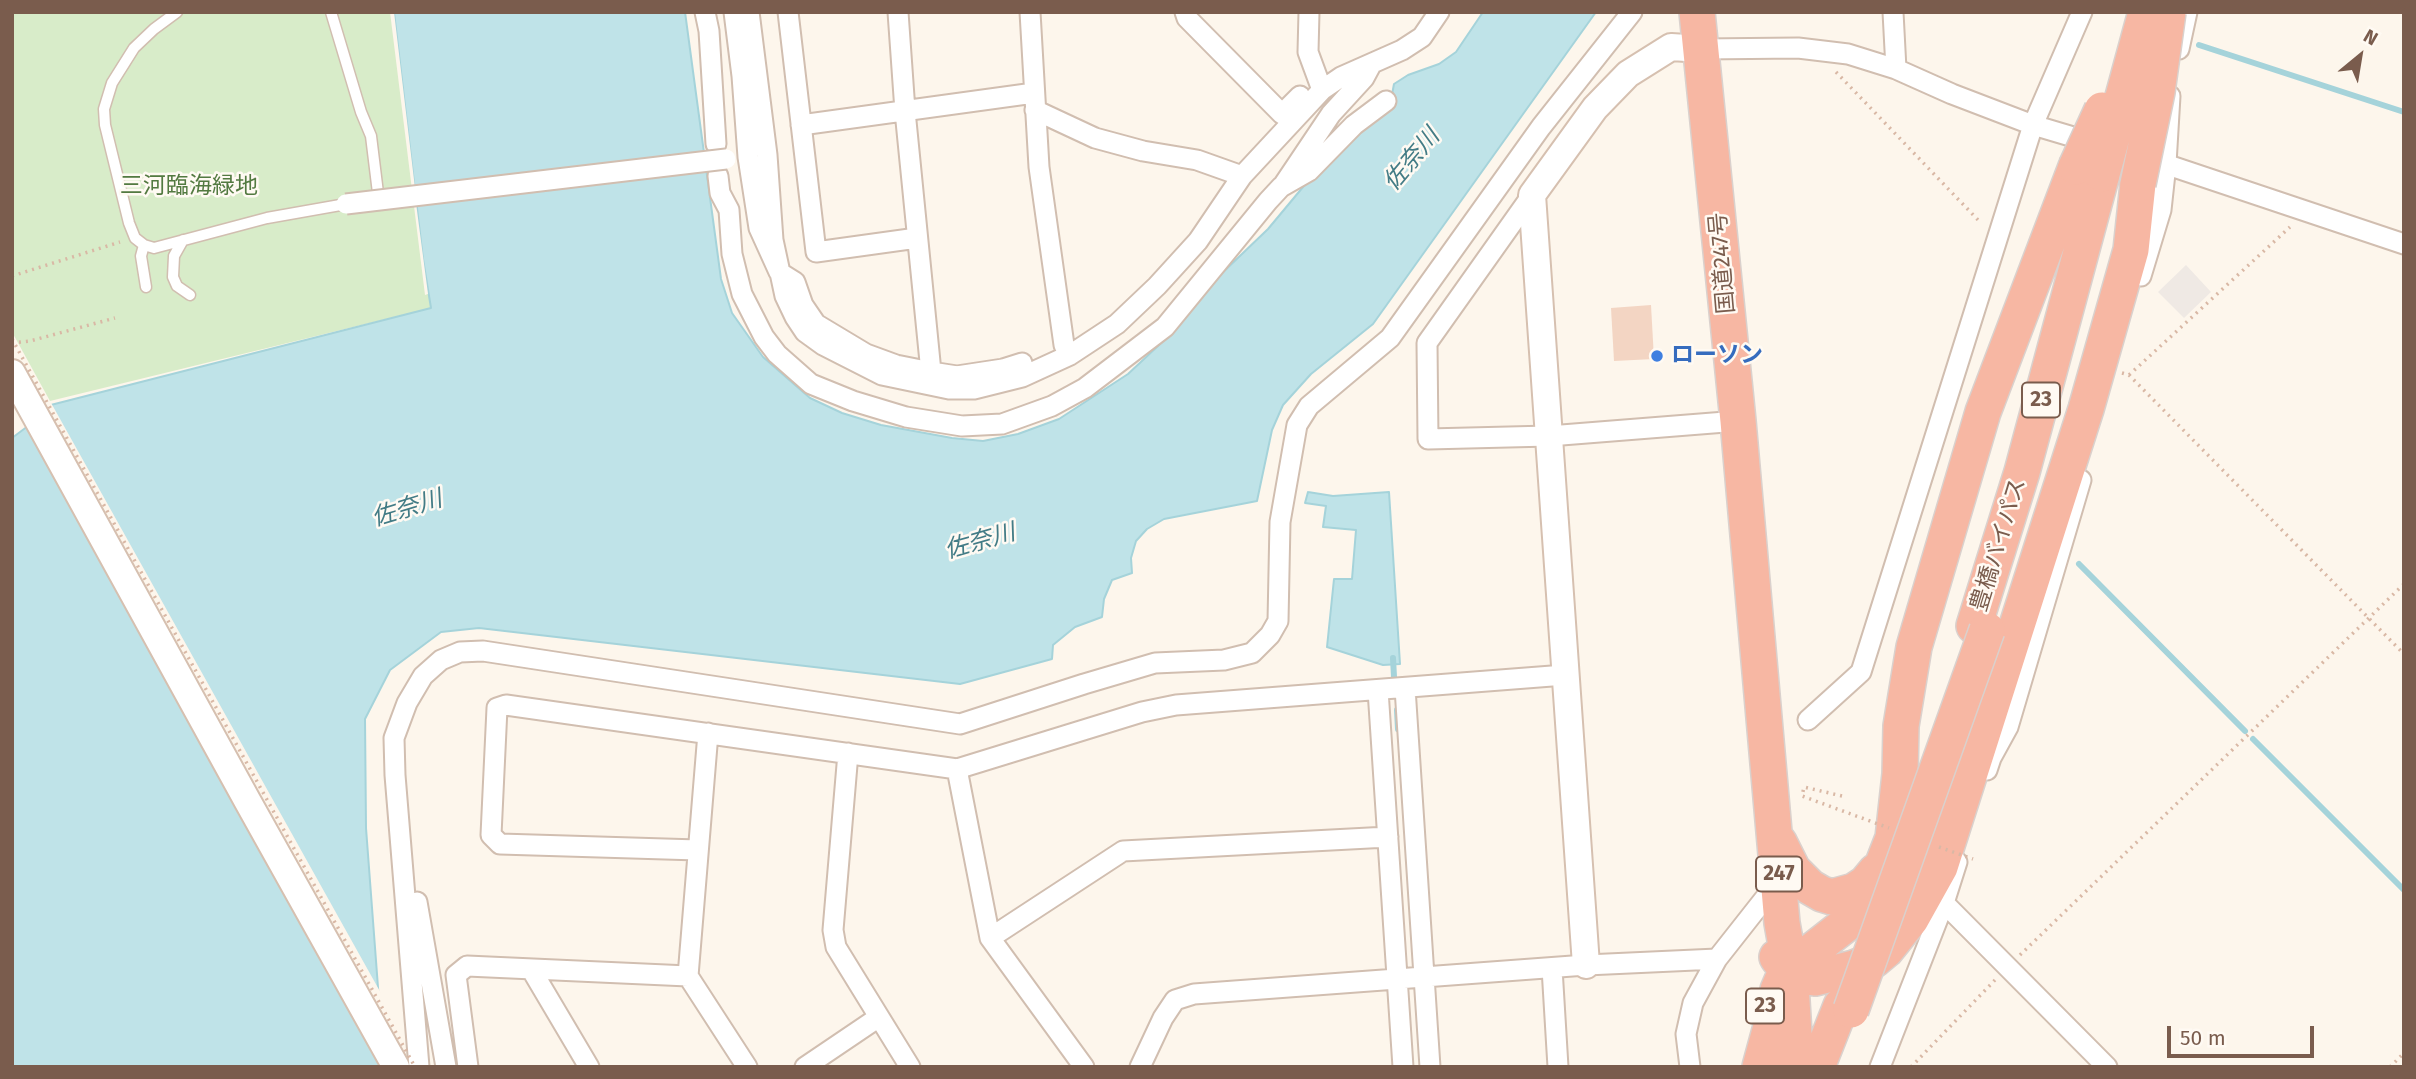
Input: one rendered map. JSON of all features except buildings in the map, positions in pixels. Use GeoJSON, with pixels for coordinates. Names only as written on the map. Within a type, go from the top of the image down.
{"type":"FeatureCollection","features":[{"type":"Feature","properties":{"kind":"highway","name":"国道247号"},"geometry":{"type":"LineString","coordinates":[[1697,12],[1703,49],[1759,682],[1776,836],[1782,923],[1781,956]]}},
{"type":"Feature","properties":{"kind":"highway","name":"豊橋バイパス"},"geometry":{"type":"LineString","coordinates":[[2108,176],[2146,12]]}},
{"type":"Feature","properties":{"kind":"highway","name":"豊橋バイパス"},"geometry":{"type":"LineString","coordinates":[[1809,1066],[1846,993],[1980,628],[2022,472],[2156,12]]}},
{"type":"Feature","properties":{"kind":"highway"},"geometry":{"type":"LineString","coordinates":[[1781,956],[1845,925],[1877,880],[1895,839],[1901,726],[1914,648],[1983,412],[2108,176],[2157,92],[2168,12]]}},
{"type":"Feature","properties":{"kind":"highway"},"geometry":{"type":"LineString","coordinates":[[1809,1066],[1803,1034],[1813,1010],[1851,982],[1886,950],[1910,919],[1940,867],[2086,409],[2131,250],[2108,176]]}},
{"type":"Feature","properties":{"kind":"highway","name":"国道247号"},"geometry":{"type":"LineString","coordinates":[[1759,682],[1769,893],[1781,956],[1809,1066]]}},
{"type":"Feature","properties":{"kind":"highway"},"geometry":{"type":"LineString","coordinates":[[1776,836],[1793,870],[1810,887],[1832,897],[1854,891],[1866,883],[1895,839]]}},
{"type":"Feature","properties":{"kind":"highway"},"geometry":{"type":"LineString","coordinates":[[1781,956],[1802,976],[1815,978],[1874,960]]}},
{"type":"Feature","properties":{"kind":"highway"},"geometry":{"type":"LineString","coordinates":[[1760,1067],[1773,1019],[1781,956]]}},
{"type":"Feature","properties":{"kind":"highway","name":"23"},"geometry":{"type":"LineString","coordinates":[[1751,1067],[1769,987],[1781,956]]}},
{"type":"Feature","properties":{"kind":"street"},"geometry":{"type":"LineString","coordinates":[[705,12],[720,160],[720,192],[729,210],[732,254],[742,294],[764,337],[777,354],[811,384],[853,401],[906,417],[962,426],[1002,424],[1052,406],[1085,388],[1165,327],[1281,187],[1331,114],[1364,78],[1371,65]]}},
{"type":"Feature","properties":{"kind":"street"},"geometry":{"type":"LineString","coordinates":[[734,12],[742,76],[779,272],[785,296],[805,332],[883,376],[949,389],[974,389],[1022,377],[1117,324],[1198,241],[1242,176],[1320,86]]}},
{"type":"Feature","properties":{"kind":"street"},"geometry":{"type":"LineString","coordinates":[[750,12],[757,156]]}},
{"type":"Feature","properties":{"kind":"street"},"geometry":{"type":"LineString","coordinates":[[788,12],[816,252],[917,238]]}},
{"type":"Feature","properties":{"kind":"street"},"geometry":{"type":"LineString","coordinates":[[898,12],[931,372]]}},
{"type":"Feature","properties":{"kind":"street"},"geometry":{"type":"LineString","coordinates":[[1030,12],[1039,167],[1067,350]]}},
{"type":"Feature","properties":{"kind":"street"},"geometry":{"type":"LineString","coordinates":[[1185,12],[1187,18],[1282,114],[1300,96],[1371,65],[1422,37],[1439,12]]}},
{"type":"Feature","properties":{"kind":"street"},"geometry":{"type":"LineString","coordinates":[[1309,12],[1308,52],[1320,86]]}},
{"type":"Feature","properties":{"kind":"street"},"geometry":{"type":"LineString","coordinates":[[417,1067],[394,738],[407,703],[423,676],[441,660],[460,652],[483,651],[960,724],[1155,663],[1224,660],[1252,653],[1270,635],[1278,621],[1280,522],[1297,425],[1309,406],[1390,338],[1541,127],[1632,12]]}},
{"type":"Feature","properties":{"kind":"street"},"geometry":{"type":"LineString","coordinates":[[1893,12],[1896,69]]}},
{"type":"Feature","properties":{"kind":"street"},"geometry":{"type":"LineString","coordinates":[[1808,720],[1861,672],[2033,125],[2082,12]]}},
{"type":"Feature","properties":{"kind":"street"},"geometry":{"type":"LineString","coordinates":[[1880,1067],[1944,903],[1991,758],[2008,727],[2121,372],[2161,210],[2170,90],[2187,12]]}},
{"type":"Feature","properties":{"kind":"street"},"geometry":{"type":"LineString","coordinates":[[1738,421],[1549,436],[1428,439],[1427,343],[1595,108],[1628,74],[1671,47],[1815,50],[1848,54],[1896,69],[2033,125],[2166,164],[2404,244]]}},
{"type":"Feature","properties":{"kind":"street"},"geometry":{"type":"LineString","coordinates":[[802,125],[905,111],[1035,102],[1096,138],[1143,151],[1197,160],[1242,176]]}},
{"type":"Feature","properties":{"kind":"street"},"geometry":{"type":"LineString","coordinates":[[1281,187],[1310,171],[1354,125],[1386,102]]}},
{"type":"Feature","properties":{"kind":"street"},"geometry":{"type":"LineString","coordinates":[[346,204],[757,156]]}},
{"type":"Feature","properties":{"kind":"street"},"geometry":{"type":"LineString","coordinates":[[1532,195],[1586,965]]}},
{"type":"Feature","properties":{"kind":"street"},"geometry":{"type":"LineString","coordinates":[[779,272],[795,282],[803,305],[816,324],[866,354],[896,365],[957,376],[1003,369],[1067,350]]}},
{"type":"Feature","properties":{"kind":"street"},"geometry":{"type":"LineString","coordinates":[[12,373],[396,1067]]}},
{"type":"Feature","properties":{"kind":"street"},"geometry":{"type":"LineString","coordinates":[[698,850],[500,844],[491,835],[497,708],[506,705],[957,769],[1142,712],[1176,705],[1566,675]]}},
{"type":"Feature","properties":{"kind":"street"},"geometry":{"type":"LineString","coordinates":[[1405,688],[1430,1067]]}},
{"type":"Feature","properties":{"kind":"street"},"geometry":{"type":"LineString","coordinates":[[1378,690],[1403,1067]]}},
{"type":"Feature","properties":{"kind":"street"},"geometry":{"type":"LineString","coordinates":[[708,733],[688,975],[747,1067]]}},
{"type":"Feature","properties":{"kind":"street"},"geometry":{"type":"LineString","coordinates":[[848,753],[833,930],[836,947],[910,1067]]}},
{"type":"Feature","properties":{"kind":"street"},"geometry":{"type":"LineString","coordinates":[[957,769],[990,938],[1084,1067]]}},
{"type":"Feature","properties":{"kind":"street"},"geometry":{"type":"LineString","coordinates":[[395,775],[446,1067]]}},
{"type":"Feature","properties":{"kind":"street"},"geometry":{"type":"LineString","coordinates":[[990,938],[1123,851],[1388,837]]}},
{"type":"Feature","properties":{"kind":"street"},"geometry":{"type":"LineString","coordinates":[[1690,1067],[1686,1034],[1693,1003],[1717,959],[1769,893]]}},
{"type":"Feature","properties":{"kind":"street"},"geometry":{"type":"LineString","coordinates":[[1944,903],[2107,1067]]}},
{"type":"Feature","properties":{"kind":"street"},"geometry":{"type":"LineString","coordinates":[[1140,1067],[1163,1018],[1175,1000],[1194,994],[1586,965],[1717,959]]}},
{"type":"Feature","properties":{"kind":"street"},"geometry":{"type":"LineString","coordinates":[[468,1067],[456,975],[467,966],[688,975]]}},
{"type":"Feature","properties":{"kind":"street"},"geometry":{"type":"LineString","coordinates":[[1552,968],[1558,1067]]}},
{"type":"Feature","properties":{"kind":"street"},"geometry":{"type":"LineString","coordinates":[[531,969],[589,1067]]}},
{"type":"Feature","properties":{"kind":"street"},"geometry":{"type":"LineString","coordinates":[[805,1067],[879,1017]]}},
{"type":"Feature","properties":{"kind":"lane"},"geometry":{"type":"LineString","coordinates":[[177,12],[134,48],[112,83],[104,109],[105,125],[135,238],[155,248],[267,218],[346,204]]}},
{"type":"Feature","properties":{"kind":"lane"},"geometry":{"type":"LineString","coordinates":[[331,12],[371,136],[378,192]]}},
{"type":"Feature","properties":{"kind":"lane"},"geometry":{"type":"LineString","coordinates":[[183,240],[172,265],[173,277],[177,286],[190,295]]}},
{"type":"Feature","properties":{"kind":"lane"},"geometry":{"type":"LineString","coordinates":[[144,244],[141,256],[146,287]]}},
{"type":"Feature","properties":{"kind":"path"},"geometry":{"type":"LineString","coordinates":[[1815,50],[1978,222],[1999,231]]}},
{"type":"Feature","properties":{"kind":"path"},"geometry":{"type":"LineString","coordinates":[[2307,211],[2121,372],[2404,654]]}},
{"type":"Feature","properties":{"kind":"path"},"geometry":{"type":"LineString","coordinates":[[12,276],[135,238]]}},
{"type":"Feature","properties":{"kind":"path"},"geometry":{"type":"LineString","coordinates":[[12,351],[30,341],[115,318]]}},
{"type":"Feature","properties":{"kind":"path"},"geometry":{"type":"LineString","coordinates":[[30,341],[12,341],[417,1067]]}},
{"type":"Feature","properties":{"kind":"path"},"geometry":{"type":"LineString","coordinates":[[1911,1067],[2008,967],[2404,584]]}},
{"type":"Feature","properties":{"kind":"path"},"geometry":{"type":"LineString","coordinates":[[1842,796],[1804,787],[1802,796],[1895,839]]}},
{"type":"Feature","properties":{"kind":"path"},"geometry":{"type":"LineString","coordinates":[[1936,846],[1973,859]]}},
{"type":"Feature","properties":{"kind":"path"},"geometry":{"type":"LineString","coordinates":[[2389,1067],[2404,1053]]}},
{"type":"Feature","properties":{"kind":"shaded area"},"geometry":{"type":"Polygon","coordinates":[[[2186,265],[2211,292],[2184,318],[2158,292],[2186,265]]]}},
{"type":"Feature","properties":{"kind":"green space","name":"三河臨海緑地"},"geometry":{"type":"Polygon","coordinates":[[[12,12],[394,12],[431,308],[50,401],[12,332],[12,12]]]}},
{"type":"Feature","properties":{"kind":"water","name":"佐奈川"},"geometry":{"type":"Polygon","coordinates":[[[394,12],[685,12],[721,279],[732,313],[763,357],[810,398],[842,413],[881,425],[983,441],[1018,434],[1059,419],[1128,374],[1175,330],[1194,300],[1268,229],[1303,187],[1390,105],[1394,84],[1408,75],[1439,64],[1456,52],[1483,12],[1596,12],[1373,324],[1311,374],[1283,405],[1272,430],[1257,501],[1164,519],[1147,529],[1136,541],[1131,558],[1132,573],[1112,580],[1104,599],[1102,617],[1075,627],[1053,645],[1052,659],[960,684],[479,628],[441,632],[390,670],[365,719],[366,828],[384,1067],[12,1067],[12,438],[28,426],[39,408],[431,308],[394,12]]]}},
{"type":"Feature","properties":{"kind":"water"},"geometry":{"type":"Polygon","coordinates":[[[1308,492],[1333,496],[1389,492],[1400,664],[1383,665],[1327,647],[1334,579],[1352,579],[1356,530],[1323,527],[1326,506],[1305,503],[1308,492]]]}},
{"type":"Feature","properties":{"kind":"pier"},"geometry":{"type":"Polygon","coordinates":[[[390,12],[394,12],[415,188],[696,155],[709,149],[711,173],[697,169],[416,203],[428,294],[425,295],[390,12]]]}},
{"type":"Feature","properties":{"kind":"pier"},"geometry":{"type":"Polygon","coordinates":[[[50,401],[382,995],[388,1067],[380,1067],[25,424],[38,405],[50,401]]]}},
{"type":"Feature","properties":{"kind":"waterway"},"geometry":{"type":"LineString","coordinates":[[2199,45],[2404,112]]}},
{"type":"Feature","properties":{"kind":"waterway"},"geometry":{"type":"LineString","coordinates":[[2079,564],[2245,731]]}},
{"type":"Feature","properties":{"kind":"waterway"},"geometry":{"type":"LineString","coordinates":[[1393,658],[1394,677]]}},
{"type":"Feature","properties":{"kind":"waterway"},"geometry":{"type":"LineString","coordinates":[[1397,710],[1398,729]]}},
{"type":"Feature","properties":{"kind":"waterway"},"geometry":{"type":"LineString","coordinates":[[2253,739],[2404,890]]}},
{"type":"Feature","properties":{"kind":"place","name":"ローソン"},"geometry":{"type":"Point","coordinates":[1657,356]}}]}
